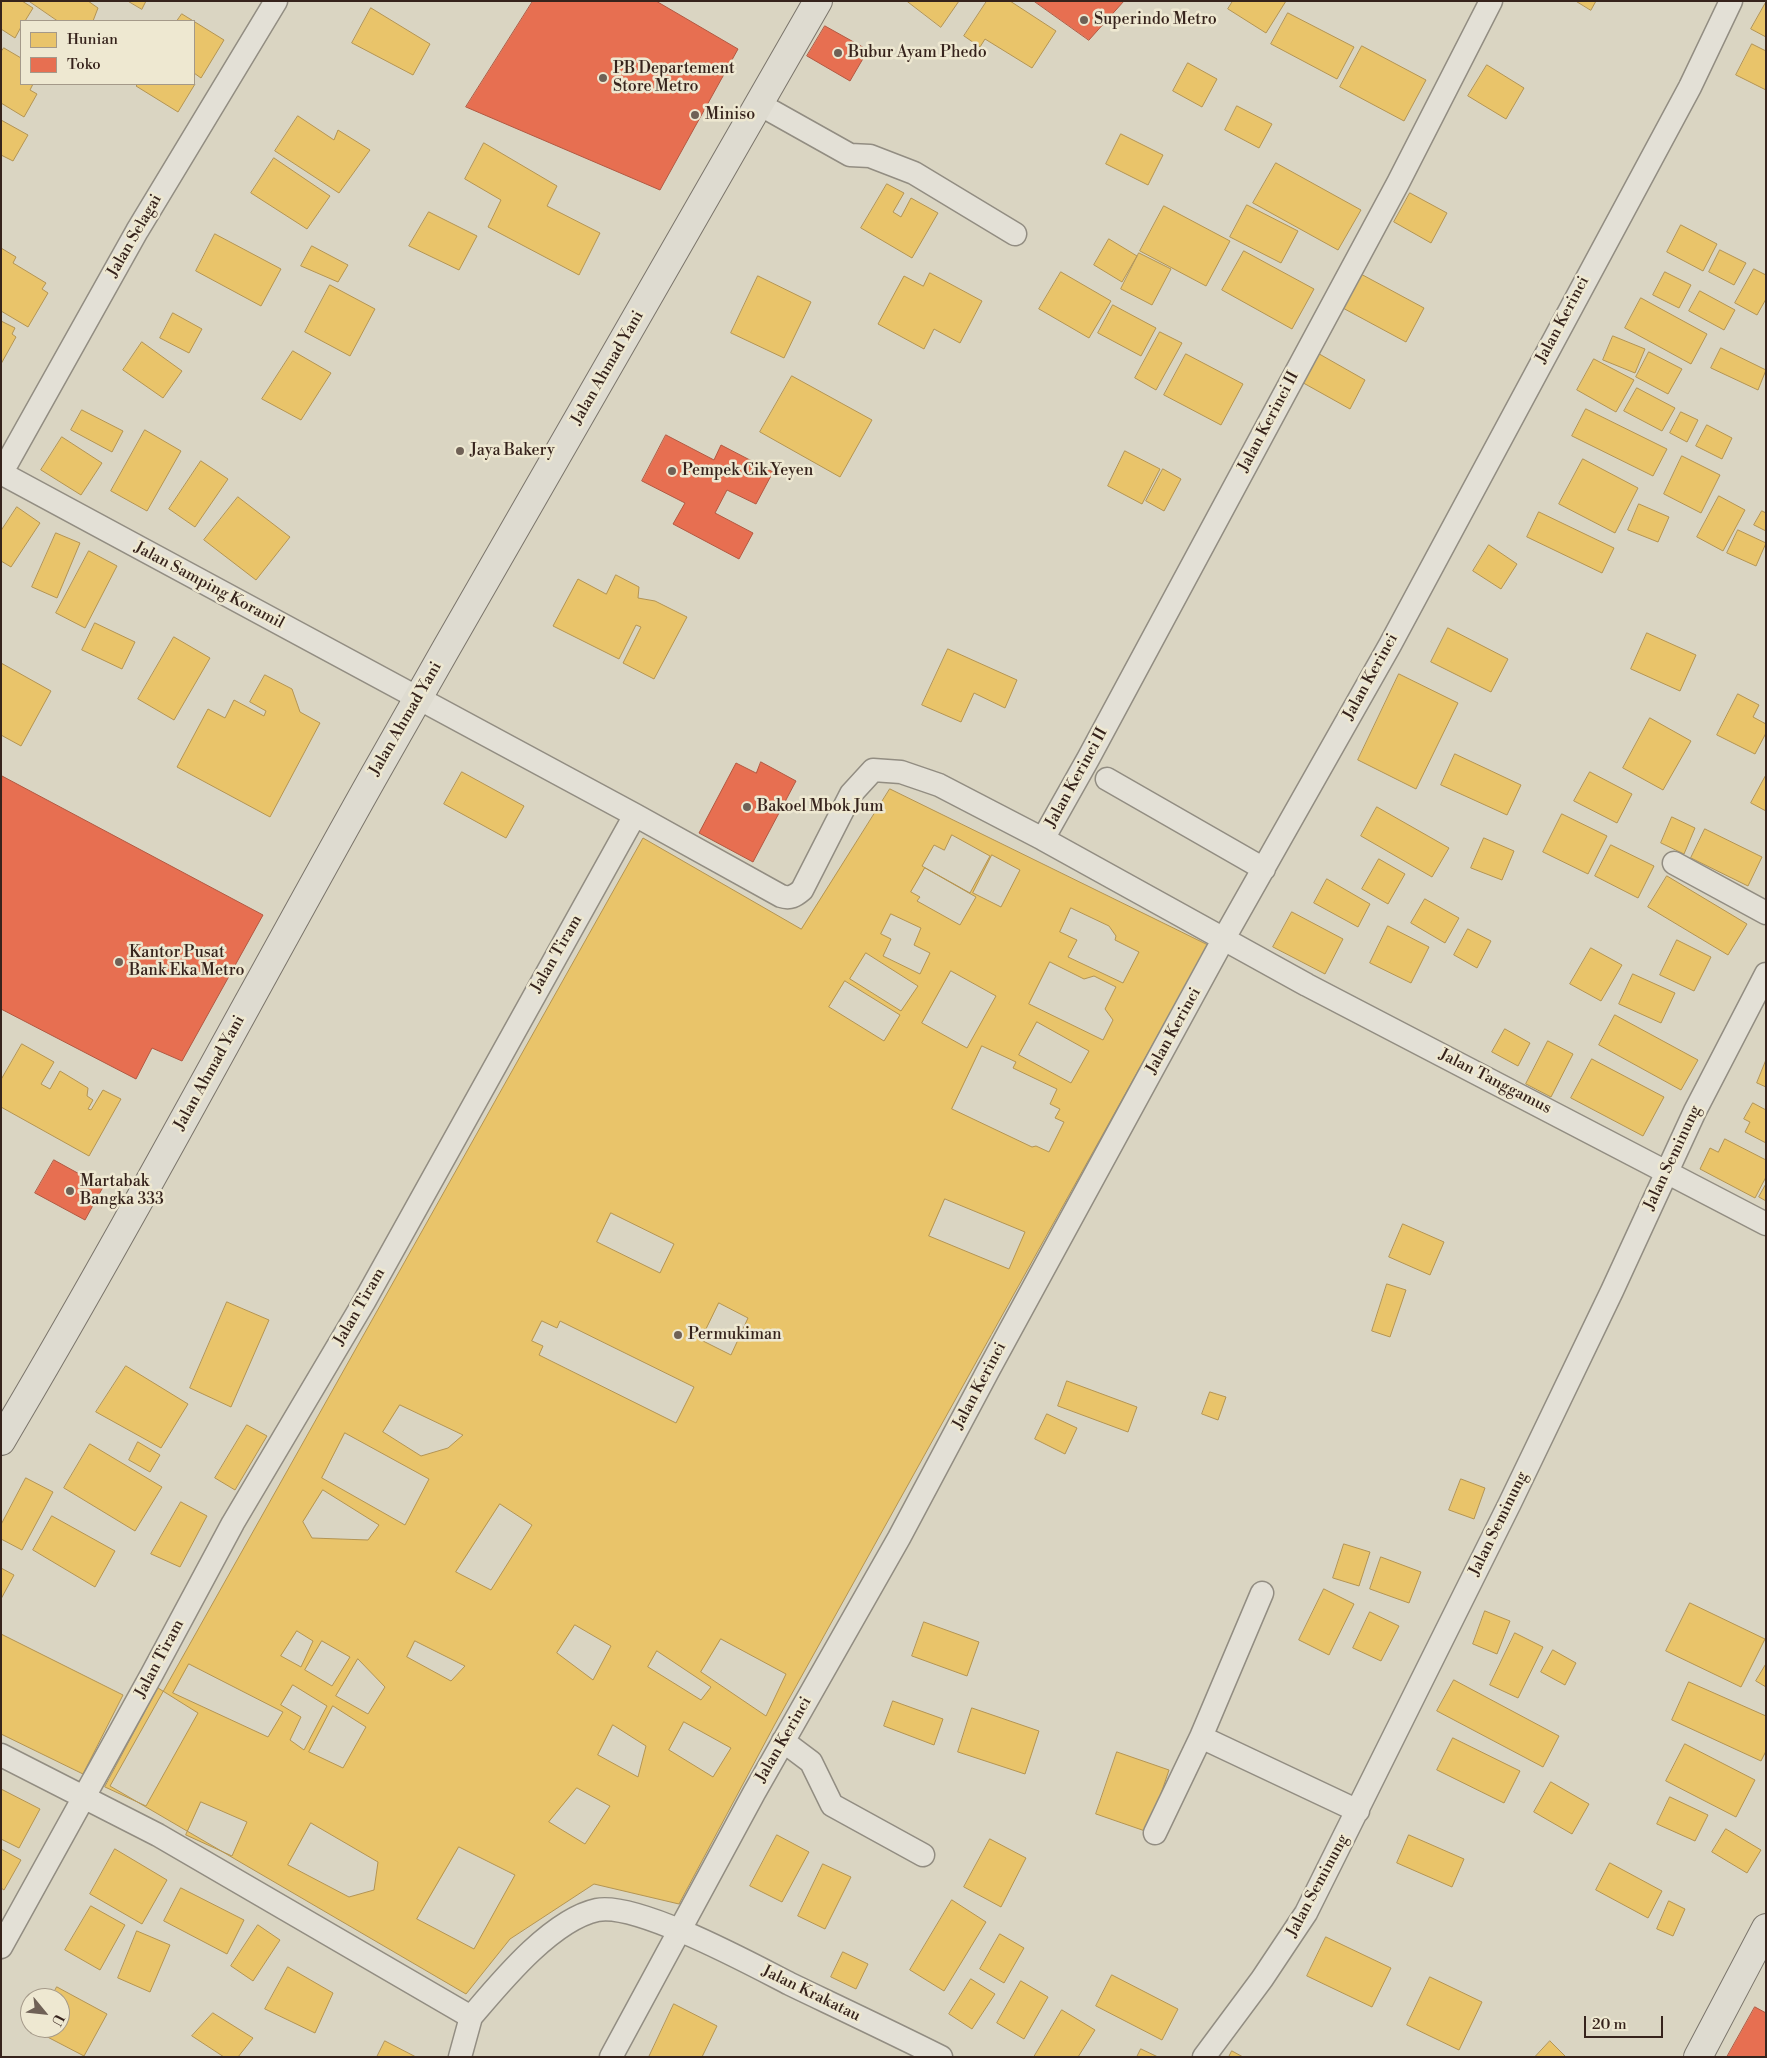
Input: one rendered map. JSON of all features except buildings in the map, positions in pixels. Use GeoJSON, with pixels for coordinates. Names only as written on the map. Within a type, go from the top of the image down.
{"type":"FeatureCollection","features":[{"type":"Feature","properties":{"kind":"main road","name":"Jalan Ahmad Yani"},"geometry":{"type":"LineString","coordinates":[[1,1441],[57,1347],[168,1150],[417,698],[818,1]]}},
{"type":"Feature","properties":{"kind":"main road"},"geometry":{"type":"LineString","coordinates":[[1698,2057],[1766,1928]]}},
{"type":"Feature","properties":{"kind":"street","name":"Jalan Kerinci II"},"geometry":{"type":"LineString","coordinates":[[1043,840],[1398,183],[1491,1]]}},
{"type":"Feature","properties":{"kind":"street","name":"Jalan Kerinci"},"geometry":{"type":"LineString","coordinates":[[611,2057],[783,1741],[899,1538],[989,1368],[1223,940],[1390,645],[1685,96],[1731,1]]}},
{"type":"Feature","properties":{"kind":"street","name":"Jalan Selagai"},"geometry":{"type":"LineString","coordinates":[[2,474],[132,239],[266,5]]}},
{"type":"Feature","properties":{"kind":"street"},"geometry":{"type":"LineString","coordinates":[[759,104],[850,154],[870,156],[914,173],[1015,234]]}},
{"type":"Feature","properties":{"kind":"street","name":"Jalan Samping Koramil"},"geometry":{"type":"LineString","coordinates":[[2,474],[635,815]]}},
{"type":"Feature","properties":{"kind":"street","name":"Jalan Tanggamus"},"geometry":{"type":"LineString","coordinates":[[635,815],[786,898],[795,896],[802,890],[851,794],[873,770],[901,772],[939,785],[1411,1040],[1666,1170],[1766,1224]]}},
{"type":"Feature","properties":{"kind":"street"},"geometry":{"type":"LineString","coordinates":[[1107,779],[1264,869]]}},
{"type":"Feature","properties":{"kind":"street","name":"Jalan Tiram"},"geometry":{"type":"LineString","coordinates":[[1,1947],[152,1674],[232,1523],[364,1302],[635,815]]}},
{"type":"Feature","properties":{"kind":"street"},"geometry":{"type":"LineString","coordinates":[[1674,863],[1766,913]]}},
{"type":"Feature","properties":{"kind":"street","name":"Jalan Seminung"},"geometry":{"type":"LineString","coordinates":[[1204,2057],[1290,1940],[1358,1811],[1608,1300],[1666,1170],[1766,974]]}},
{"type":"Feature","properties":{"kind":"street"},"geometry":{"type":"LineString","coordinates":[[1155,1833],[1201,1737],[1262,1593]]}},
{"type":"Feature","properties":{"kind":"street"},"geometry":{"type":"LineString","coordinates":[[1201,1737],[1358,1811]]}},
{"type":"Feature","properties":{"kind":"street"},"geometry":{"type":"LineString","coordinates":[[783,1741],[811,1762],[832,1806],[923,1855]]}},
{"type":"Feature","properties":{"kind":"street"},"geometry":{"type":"LineString","coordinates":[[1,1755],[82,1798],[158,1835],[471,2017],[460,2057]]}},
{"type":"Feature","properties":{"kind":"street","name":"Jalan Krakatau"},"geometry":{"type":"LineString","coordinates":[[471,2017],[508,1972],[566,1922],[597,1910],[608,1910],[635,1915],[681,1931],[941,2057]]}},
{"type":"Feature","properties":{"kind":"place","name":"Superindo Metro"},"geometry":{"type":"Point","coordinates":[1084,20]}},
{"type":"Feature","properties":{"kind":"place","name":"Bubur Ayam Phedo"},"geometry":{"type":"Point","coordinates":[838,53]}},
{"type":"Feature","properties":{"kind":"place","name":"PB Departement Store Metro"},"geometry":{"type":"Point","coordinates":[603,78]}},
{"type":"Feature","properties":{"kind":"place","name":"Miniso"},"geometry":{"type":"Point","coordinates":[695,115]}},
{"type":"Feature","properties":{"kind":"place","name":"Jaya Bakery"},"geometry":{"type":"Point","coordinates":[460,451]}},
{"type":"Feature","properties":{"kind":"place","name":"Pempek Cik Yeyen"},"geometry":{"type":"Point","coordinates":[672,471]}},
{"type":"Feature","properties":{"kind":"place","name":"Bakoel Mbok Jum"},"geometry":{"type":"Point","coordinates":[747,807]}},
{"type":"Feature","properties":{"kind":"place","name":"Kantor Pusat Bank Eka Metro"},"geometry":{"type":"Point","coordinates":[119,962]}},
{"type":"Feature","properties":{"kind":"place","name":"Martabak Bangka 333"},"geometry":{"type":"Point","coordinates":[70,1191]}},
{"type":"Feature","properties":{"kind":"place","name":"Permukiman"},"geometry":{"type":"Point","coordinates":[678,1335]}}]}
